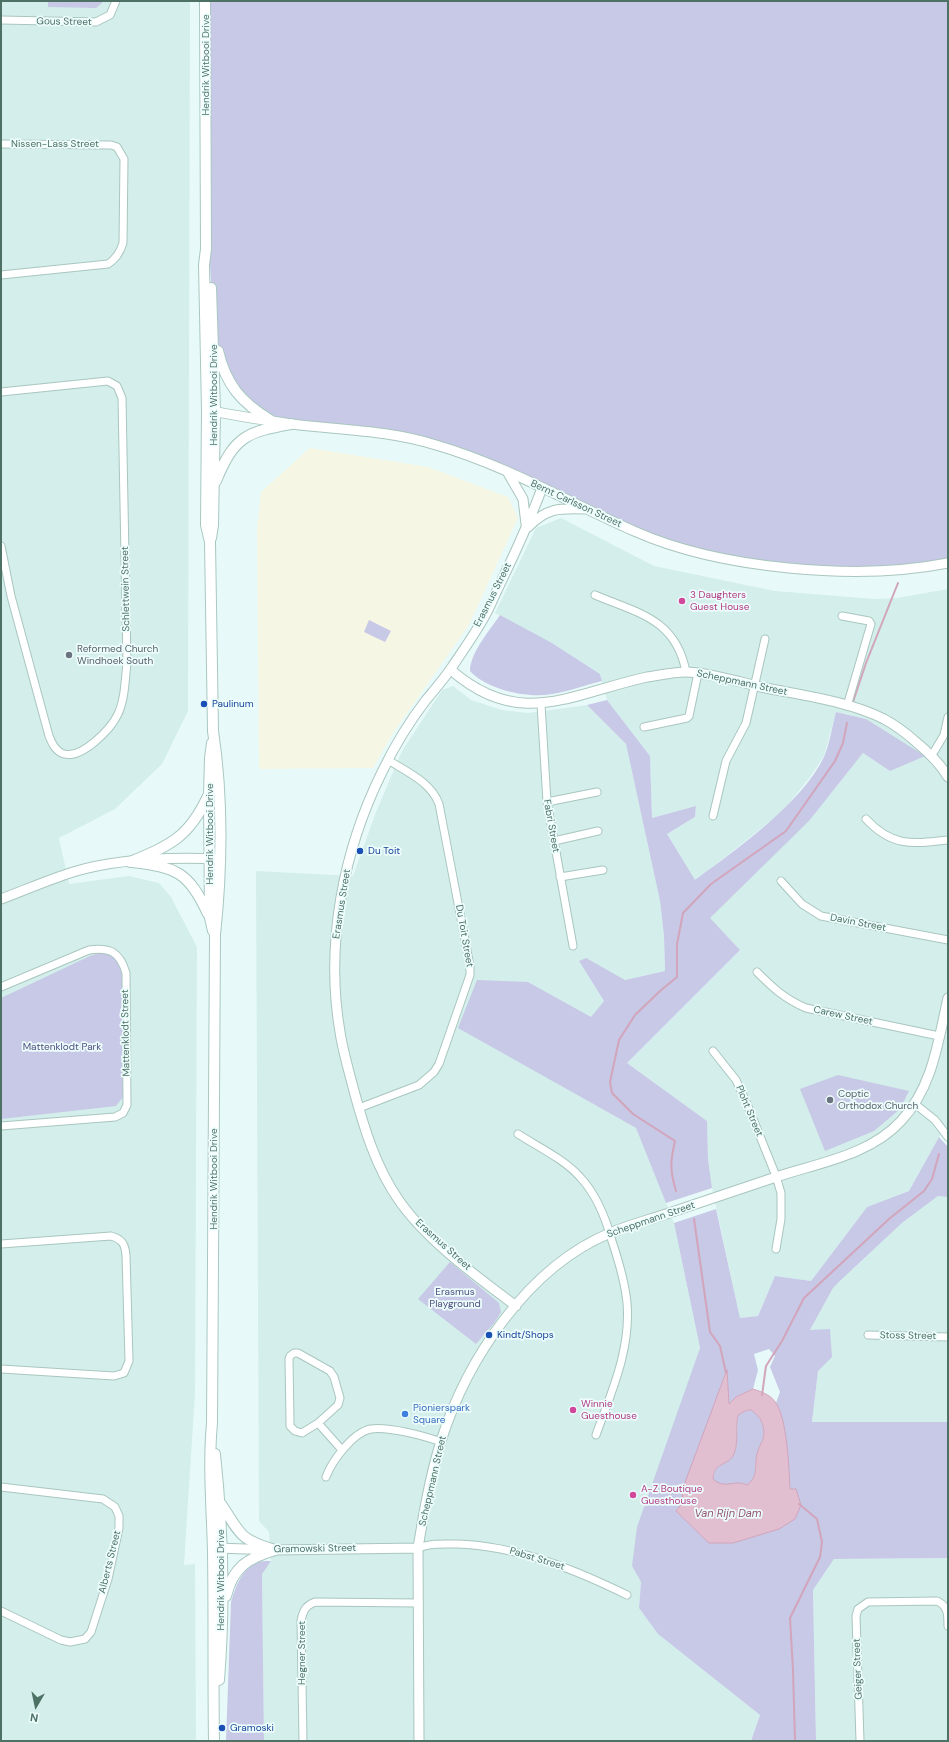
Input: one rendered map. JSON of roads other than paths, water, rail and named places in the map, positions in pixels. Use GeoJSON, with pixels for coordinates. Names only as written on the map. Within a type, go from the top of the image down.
{"type":"FeatureCollection","features":[{"type":"Feature","properties":{"kind":"main road","name":"Hendrik Witbooi Drive"},"geometry":{"type":"LineString","coordinates":[[205,1],[206,248],[204,265],[214,486],[213,525],[210,542],[214,732],[217,759],[215,859],[210,918],[215,935]]}},
{"type":"Feature","properties":{"kind":"main road","name":"Hendrik Witbooi Drive"},"geometry":{"type":"LineString","coordinates":[[206,248],[210,264],[214,334],[206,525],[210,542]]}},
{"type":"Feature","properties":{"kind":"main road"},"geometry":{"type":"LineString","coordinates":[[214,334],[222,367],[231,385],[246,403],[270,420]]}},
{"type":"Feature","properties":{"kind":"main road"},"geometry":{"type":"LineString","coordinates":[[214,486],[225,461],[237,444],[244,438],[260,430],[292,424]]}},
{"type":"Feature","properties":{"kind":"main road","name":"Hendrik Witbooi Drive"},"geometry":{"type":"LineString","coordinates":[[214,732],[210,758],[209,794],[218,902],[215,935],[212,1422],[210,1464],[223,1609],[214,1740]]}},
{"type":"Feature","properties":{"kind":"main road"},"geometry":{"type":"LineString","coordinates":[[130,862],[161,849],[184,833],[196,820],[209,794]]}},
{"type":"Feature","properties":{"kind":"main road"},"geometry":{"type":"LineString","coordinates":[[130,862],[157,865],[177,872],[185,877],[194,887],[210,918]]}},
{"type":"Feature","properties":{"kind":"main road","name":"Hendrik Witbooi Drive"},"geometry":{"type":"LineString","coordinates":[[212,1422],[220,1504],[217,1548],[214,1740]]}},
{"type":"Feature","properties":{"kind":"main road"},"geometry":{"type":"LineString","coordinates":[[220,1504],[232,1524],[246,1540],[275,1550]]}},
{"type":"Feature","properties":{"kind":"main road"},"geometry":{"type":"LineString","coordinates":[[223,1609],[231,1579],[238,1570],[247,1561],[255,1556],[275,1550]]}},
{"type":"Feature","properties":{"kind":"street","name":"Gous Street"},"geometry":{"type":"LineString","coordinates":[[1,20],[96,22],[110,15],[116,1]]}},
{"type":"Feature","properties":{"kind":"street","name":"Nissen-Lass Street"},"geometry":{"type":"LineString","coordinates":[[1,144],[111,145],[117,147],[124,159],[123,243],[121,252],[116,259],[108,264],[1,275]]}},
{"type":"Feature","properties":{"kind":"street","name":"Schlettwein Street"},"geometry":{"type":"LineString","coordinates":[[1,392],[108,382],[117,386],[122,398],[127,670],[122,704],[117,716],[93,744],[78,753],[64,754],[54,748],[49,736],[11,596],[1,546]]}},
{"type":"Feature","properties":{"kind":"street","name":"Bernt Carlsson Street"},"geometry":{"type":"LineString","coordinates":[[211,411],[292,424],[351,429],[406,437],[437,445],[508,472],[635,532],[713,556],[768,565],[823,570],[873,571],[921,568],[948,563]]}},
{"type":"Feature","properties":{"kind":"street"},"geometry":{"type":"LineString","coordinates":[[508,472],[523,499],[526,514],[526,529]]}},
{"type":"Feature","properties":{"kind":"street","name":"Erasmus Street"},"geometry":{"type":"LineString","coordinates":[[516,1306],[480,1279],[409,1214],[398,1199],[378,1162],[359,1108],[340,1031],[334,958],[342,894],[349,860],[367,805],[388,760],[415,715],[451,670],[487,611],[526,529],[542,488]]}},
{"type":"Feature","properties":{"kind":"street"},"geometry":{"type":"LineString","coordinates":[[526,529],[538,517],[556,509],[587,509]]}},
{"type":"Feature","properties":{"kind":"street"},"geometry":{"type":"LineString","coordinates":[[595,595],[657,621],[671,636],[682,652],[686,672]]}},
{"type":"Feature","properties":{"kind":"street"},"geometry":{"type":"LineString","coordinates":[[842,616],[869,621],[871,624],[847,706]]}},
{"type":"Feature","properties":{"kind":"street"},"geometry":{"type":"LineString","coordinates":[[713,816],[726,761],[743,732],[765,639]]}},
{"type":"Feature","properties":{"kind":"street","name":"Scheppmann Street"},"geometry":{"type":"LineString","coordinates":[[451,670],[465,682],[487,695],[508,702],[541,704],[625,682],[659,675],[686,672],[698,673],[754,685],[847,706],[883,719],[901,730],[932,755],[948,777]]}},
{"type":"Feature","properties":{"kind":"street"},"geometry":{"type":"LineString","coordinates":[[644,727],[687,718],[689,716],[698,673]]}},
{"type":"Feature","properties":{"kind":"street","name":"Fabri Street"},"geometry":{"type":"LineString","coordinates":[[541,704],[546,802],[573,946]]}},
{"type":"Feature","properties":{"kind":"street"},"geometry":{"type":"LineString","coordinates":[[932,755],[944,735],[948,717]]}},
{"type":"Feature","properties":{"kind":"street","name":"Du Toit Street"},"geometry":{"type":"LineString","coordinates":[[359,1108],[419,1085],[434,1072],[439,1064],[470,975],[470,966],[440,804],[436,796],[423,783],[388,760]]}},
{"type":"Feature","properties":{"kind":"street"},"geometry":{"type":"LineString","coordinates":[[546,802],[597,792]]}},
{"type":"Feature","properties":{"kind":"street"},"geometry":{"type":"LineString","coordinates":[[866,819],[878,831],[897,841],[916,842],[948,840]]}},
{"type":"Feature","properties":{"kind":"street"},"geometry":{"type":"LineString","coordinates":[[554,841],[598,831]]}},
{"type":"Feature","properties":{"kind":"street"},"geometry":{"type":"LineString","coordinates":[[1,900],[74,872],[93,867],[156,859],[215,859]]}},
{"type":"Feature","properties":{"kind":"street"},"geometry":{"type":"LineString","coordinates":[[560,877],[603,870]]}},
{"type":"Feature","properties":{"kind":"street","name":"Davin Street"},"geometry":{"type":"LineString","coordinates":[[781,880],[802,904],[821,916],[948,940]]}},
{"type":"Feature","properties":{"kind":"street","name":"Mattenklodt Street"},"geometry":{"type":"LineString","coordinates":[[1,987],[89,950],[108,950],[120,957],[126,973],[127,1097],[127,1105],[123,1113],[115,1117],[1,1126]]}},
{"type":"Feature","properties":{"kind":"street","name":"Carew Street"},"geometry":{"type":"LineString","coordinates":[[758,972],[775,991],[790,1002],[806,1008],[940,1036]]}},
{"type":"Feature","properties":{"kind":"street","name":"Scheppmann Street"},"geometry":{"type":"LineString","coordinates":[[419,1741],[418,1548],[441,1442],[451,1412],[466,1380],[493,1338],[516,1306],[542,1277],[577,1251],[610,1233],[871,1145],[885,1137],[902,1121],[924,1089],[932,1069],[948,998]]}},
{"type":"Feature","properties":{"kind":"street","name":"Ploht Street"},"geometry":{"type":"LineString","coordinates":[[714,1051],[736,1080],[776,1176],[781,1205],[781,1219],[776,1249]]}},
{"type":"Feature","properties":{"kind":"street"},"geometry":{"type":"LineString","coordinates":[[915,1104],[935,1120],[948,1136]]}},
{"type":"Feature","properties":{"kind":"street"},"geometry":{"type":"LineString","coordinates":[[518,1134],[565,1164],[579,1175],[588,1186],[610,1233],[625,1287],[628,1322],[622,1360],[596,1435]]}},
{"type":"Feature","properties":{"kind":"street"},"geometry":{"type":"LineString","coordinates":[[1,1244],[111,1236],[119,1239],[125,1245],[126,1255],[129,1361],[124,1372],[114,1376],[1,1369]]}},
{"type":"Feature","properties":{"kind":"street","name":"Stoss Street"},"geometry":{"type":"LineString","coordinates":[[868,1335],[948,1337]]}},
{"type":"Feature","properties":{"kind":"street"},"geometry":{"type":"LineString","coordinates":[[294,1353],[298,1353],[328,1369],[334,1377],[340,1402],[318,1423],[302,1433],[295,1431],[290,1426],[289,1359],[294,1353]]}},
{"type":"Feature","properties":{"kind":"street"},"geometry":{"type":"LineString","coordinates":[[318,1423],[342,1450]]}},
{"type":"Feature","properties":{"kind":"street"},"geometry":{"type":"LineString","coordinates":[[326,1477],[331,1464],[342,1450],[362,1433],[371,1429],[418,1435],[441,1442]]}},
{"type":"Feature","properties":{"kind":"street","name":"Alberts Street"},"geometry":{"type":"LineString","coordinates":[[1,1487],[103,1500],[115,1507],[119,1516],[119,1528],[108,1579],[91,1632],[86,1639],[70,1642],[61,1640],[1,1611]]}},
{"type":"Feature","properties":{"kind":"street","name":"Pabst Street"},"geometry":{"type":"LineString","coordinates":[[418,1548],[431,1544],[471,1544],[513,1551],[576,1572],[627,1595]]}},
{"type":"Feature","properties":{"kind":"street","name":"Gramowski Street"},"geometry":{"type":"LineString","coordinates":[[217,1548],[275,1550],[418,1548]]}},
{"type":"Feature","properties":{"kind":"street","name":"Geiger Street"},"geometry":{"type":"LineString","coordinates":[[860,1741],[856,1616],[858,1609],[868,1602],[937,1601],[944,1604],[947,1609],[948,1626]]}},
{"type":"Feature","properties":{"kind":"street","name":"Hegner Street"},"geometry":{"type":"LineString","coordinates":[[303,1741],[301,1621],[303,1611],[308,1605],[315,1602],[419,1603]]}},
{"type":"Feature","properties":{"kind":"water","name":"Van Rijn Dam"},"geometry":{"type":"Polygon","coordinates":[[[727,1370],[729,1404],[736,1397],[753,1389],[772,1398],[780,1410],[783,1420],[787,1444],[790,1489],[796,1489],[801,1505],[795,1519],[779,1529],[733,1543],[709,1543],[676,1511],[683,1502],[682,1491],[727,1370]],[[751,1410],[745,1411],[738,1415],[737,1440],[734,1454],[728,1461],[716,1469],[713,1479],[717,1482],[721,1484],[743,1483],[747,1485],[751,1482],[755,1474],[756,1458],[764,1435],[762,1422],[755,1412],[751,1410]]]}},
{"type":"Feature","properties":{"kind":"waterway"},"geometry":{"type":"LineString","coordinates":[[853,702],[866,663],[898,583]]}},
{"type":"Feature","properties":{"kind":"waterway"},"geometry":{"type":"LineString","coordinates":[[676,1191],[671,1166],[675,1141],[633,1114],[612,1093],[610,1082],[619,1040],[635,1015],[677,977],[677,944],[683,913],[711,884],[786,831],[835,761],[843,743],[847,723]]}},
{"type":"Feature","properties":{"kind":"waterway"},"geometry":{"type":"LineString","coordinates":[[762,1395],[766,1366],[782,1341],[804,1298],[889,1219],[924,1191],[932,1179],[939,1154]]}},
{"type":"Feature","properties":{"kind":"waterway"},"geometry":{"type":"LineString","coordinates":[[694,1219],[710,1332],[720,1346],[726,1373]]}},
{"type":"Feature","properties":{"kind":"waterway"},"geometry":{"type":"LineString","coordinates":[[795,1741],[790,1618],[820,1557],[822,1542],[817,1519],[799,1504]]}},
{"type":"Feature","properties":{"kind":"place","name":"3 Daughters Guest House"},"geometry":{"type":"Point","coordinates":[682,601]}},
{"type":"Feature","properties":{"kind":"place","name":"Reformed Church Windhoek South"},"geometry":{"type":"Point","coordinates":[69,655]}},
{"type":"Feature","properties":{"kind":"place","name":"Paulinum"},"geometry":{"type":"Point","coordinates":[204,704]}},
{"type":"Feature","properties":{"kind":"place","name":"Du Toit"},"geometry":{"type":"Point","coordinates":[360,851]}},
{"type":"Feature","properties":{"kind":"place","name":"Coptic Orthodox Church"},"geometry":{"type":"Point","coordinates":[830,1100]}},
{"type":"Feature","properties":{"kind":"place","name":"Kindt/Shops"},"geometry":{"type":"Point","coordinates":[489,1335]}},
{"type":"Feature","properties":{"kind":"place","name":"Winnie Guesthouse"},"geometry":{"type":"Point","coordinates":[573,1410]}},
{"type":"Feature","properties":{"kind":"place","name":"Pionierspark Square"},"geometry":{"type":"Point","coordinates":[405,1414]}},
{"type":"Feature","properties":{"kind":"place","name":"A-Z Boutique Guesthouse"},"geometry":{"type":"Point","coordinates":[633,1495]}},
{"type":"Feature","properties":{"kind":"place","name":"Gramoski"},"geometry":{"type":"Point","coordinates":[222,1728]}},
{"type":"Feature","properties":{"kind":"park label","name":"Mattenklodt Park"},"geometry":{"type":"Point","coordinates":[62,1047]}},
{"type":"Feature","properties":{"kind":"park label","name":"Erasmus Playground"},"geometry":{"type":"Point","coordinates":[455,1298]}}]}
